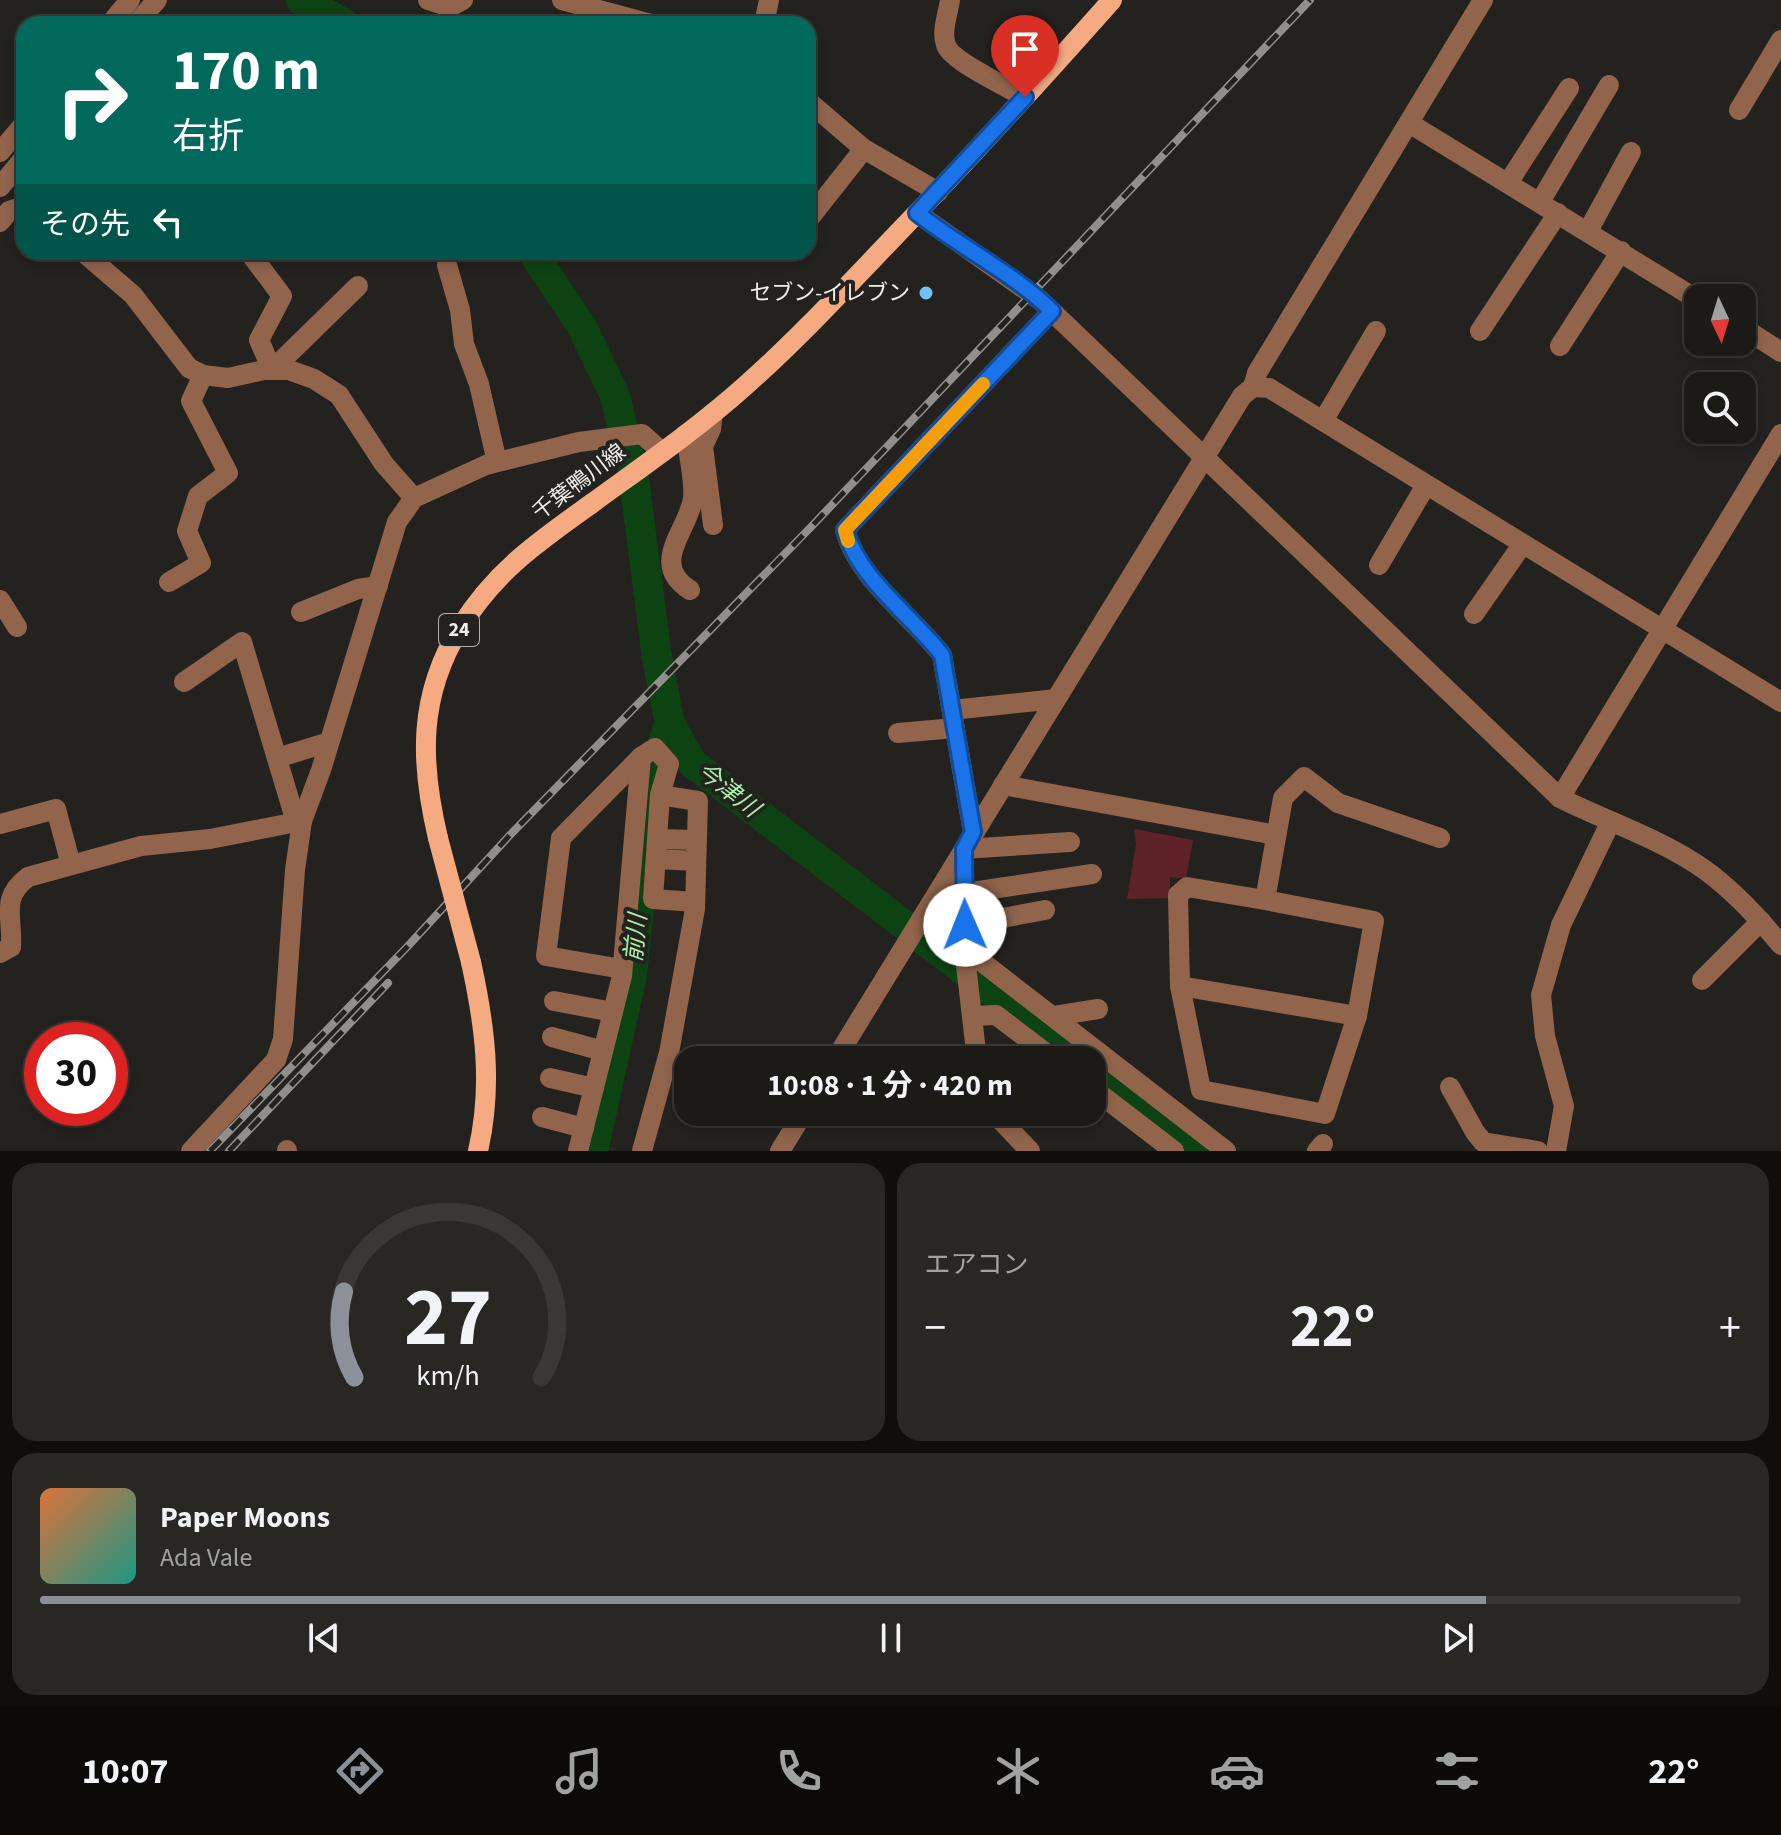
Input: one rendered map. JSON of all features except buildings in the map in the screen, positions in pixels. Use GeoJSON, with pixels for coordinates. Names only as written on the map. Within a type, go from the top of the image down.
{"type":"FeatureCollection","features":[{"type":"Feature","properties":{"kind":"main road","name":"千葉鴨川線"},"geometry":{"type":"LineString","coordinates":[[478,1151],[485,1122],[487,1068],[481,1012],[428,796],[424,760],[425,723],[445,657],[478,601],[502,572],[713,413],[784,351],[938,192],[1112,0]]}},
{"type":"Feature","properties":{"kind":"street"},"geometry":{"type":"LineString","coordinates":[[117,16],[130,0]]}},
{"type":"Feature","properties":{"kind":"street"},"geometry":{"type":"LineString","coordinates":[[143,16],[157,0]]}},
{"type":"Feature","properties":{"kind":"street"},"geometry":{"type":"LineString","coordinates":[[428,0],[450,7],[463,0]]}},
{"type":"Feature","properties":{"kind":"street"},"geometry":{"type":"LineString","coordinates":[[562,0],[621,16]]}},
{"type":"Feature","properties":{"kind":"street"},"geometry":{"type":"LineString","coordinates":[[950,0],[944,34],[946,48],[957,58],[1025,97]]}},
{"type":"Feature","properties":{"kind":"street"},"geometry":{"type":"LineString","coordinates":[[843,1046],[1204,455],[1242,396],[1253,387],[1257,373],[1483,0]]}},
{"type":"Feature","properties":{"kind":"street"},"geometry":{"type":"LineString","coordinates":[[1739,110],[1781,40]]}},
{"type":"Feature","properties":{"kind":"street"},"geometry":{"type":"LineString","coordinates":[[1540,202],[1609,85]]}},
{"type":"Feature","properties":{"kind":"street"},"geometry":{"type":"LineString","coordinates":[[1508,183],[1569,88]]}},
{"type":"Feature","properties":{"kind":"street"},"geometry":{"type":"LineString","coordinates":[[816,108],[864,149],[938,192]]}},
{"type":"Feature","properties":{"kind":"street"},"geometry":{"type":"LineString","coordinates":[[1409,123],[1684,291]]}},
{"type":"Feature","properties":{"kind":"street"},"geometry":{"type":"LineString","coordinates":[[0,152],[16,133]]}},
{"type":"Feature","properties":{"kind":"street"},"geometry":{"type":"LineString","coordinates":[[816,210],[864,149]]}},
{"type":"Feature","properties":{"kind":"street"},"geometry":{"type":"LineString","coordinates":[[1588,231],[1631,152]]}},
{"type":"Feature","properties":{"kind":"street"},"geometry":{"type":"LineString","coordinates":[[0,187],[16,168]]}},
{"type":"Feature","properties":{"kind":"street"},"geometry":{"type":"LineString","coordinates":[[917,213],[1033,294],[1052,311],[1560,798],[1661,844],[1706,871],[1761,921],[1781,945]]}},
{"type":"Feature","properties":{"kind":"street"},"geometry":{"type":"LineString","coordinates":[[1480,331],[1558,213]]}},
{"type":"Feature","properties":{"kind":"street"},"geometry":{"type":"LineString","coordinates":[[1560,346],[1621,251]]}},
{"type":"Feature","properties":{"kind":"street"},"geometry":{"type":"LineString","coordinates":[[92,260],[133,295],[189,368],[203,375],[228,378],[289,370],[314,379],[339,395],[384,464],[414,498]]}},
{"type":"Feature","properties":{"kind":"street"},"geometry":{"type":"LineString","coordinates":[[255,260],[282,296],[259,340],[272,370]]}},
{"type":"Feature","properties":{"kind":"street"},"geometry":{"type":"LineString","coordinates":[[447,265],[460,310],[464,344],[479,384],[497,462]]}},
{"type":"Feature","properties":{"kind":"street"},"geometry":{"type":"LineString","coordinates":[[272,370],[358,286]]}},
{"type":"Feature","properties":{"kind":"street"},"geometry":{"type":"LineString","coordinates":[[975,1046],[964,948],[968,841],[954,719],[942,655],[929,638],[891,602],[849,546],[845,530],[1052,311]]}},
{"type":"Feature","properties":{"kind":"street"},"geometry":{"type":"LineString","coordinates":[[1323,421],[1376,331]]}},
{"type":"Feature","properties":{"kind":"street"},"geometry":{"type":"LineString","coordinates":[[1756,336],[1781,352]]}},
{"type":"Feature","properties":{"kind":"street"},"geometry":{"type":"LineString","coordinates":[[169,582],[201,563],[187,531],[198,496],[228,473],[191,401],[203,375]]}},
{"type":"Feature","properties":{"kind":"street"},"geometry":{"type":"LineString","coordinates":[[1253,387],[1269,388],[1781,702]]}},
{"type":"Feature","properties":{"kind":"street"},"geometry":{"type":"LineString","coordinates":[[713,413],[711,429],[703,446],[713,525]]}},
{"type":"Feature","properties":{"kind":"street"},"geometry":{"type":"LineString","coordinates":[[191,1151],[276,1060],[283,1039],[299,821],[329,742],[397,522],[414,498],[497,462],[579,442],[642,434],[661,451]]}},
{"type":"Feature","properties":{"kind":"street"},"geometry":{"type":"LineString","coordinates":[[686,434],[693,498],[671,551],[674,573],[681,584],[690,590]]}},
{"type":"Feature","properties":{"kind":"street"},"geometry":{"type":"LineString","coordinates":[[1560,798],[1781,434]]}},
{"type":"Feature","properties":{"kind":"street"},"geometry":{"type":"LineString","coordinates":[[1379,565],[1426,485]]}},
{"type":"Feature","properties":{"kind":"street"},"geometry":{"type":"LineString","coordinates":[[1474,614],[1522,545]]}},
{"type":"Feature","properties":{"kind":"street"},"geometry":{"type":"LineString","coordinates":[[301,612],[358,589],[378,586]]}},
{"type":"Feature","properties":{"kind":"street"},"geometry":{"type":"LineString","coordinates":[[0,600],[17,627]]}},
{"type":"Feature","properties":{"kind":"street"},"geometry":{"type":"LineString","coordinates":[[184,682],[242,642],[299,821]]}},
{"type":"Feature","properties":{"kind":"street"},"geometry":{"type":"LineString","coordinates":[[898,733],[1056,699]]}},
{"type":"Feature","properties":{"kind":"street"},"geometry":{"type":"LineString","coordinates":[[277,758],[329,742]]}},
{"type":"Feature","properties":{"kind":"street"},"geometry":{"type":"LineString","coordinates":[[622,969],[546,956],[561,838],[641,757],[655,748],[669,764],[660,795],[653,899],[695,902]]}},
{"type":"Feature","properties":{"kind":"street"},"geometry":{"type":"LineString","coordinates":[[578,1151],[622,969],[641,757]]}},
{"type":"Feature","properties":{"kind":"street"},"geometry":{"type":"LineString","coordinates":[[1265,900],[1283,798],[1304,777],[1338,803],[1440,838]]}},
{"type":"Feature","properties":{"kind":"street"},"geometry":{"type":"LineString","coordinates":[[1003,785],[1276,835]]}},
{"type":"Feature","properties":{"kind":"street"},"geometry":{"type":"LineString","coordinates":[[642,1151],[666,1065],[695,902],[698,801],[660,795]]}},
{"type":"Feature","properties":{"kind":"street"},"geometry":{"type":"LineString","coordinates":[[0,824],[56,809],[71,865]]}},
{"type":"Feature","properties":{"kind":"street"},"geometry":{"type":"LineString","coordinates":[[0,953],[11,947],[9,903],[14,886],[28,877],[141,846],[210,839],[299,821]]}},
{"type":"Feature","properties":{"kind":"street"},"geometry":{"type":"LineString","coordinates":[[1556,1151],[1564,1106],[1545,1036],[1541,995],[1561,925],[1610,823]]}},
{"type":"Feature","properties":{"kind":"street"},"geometry":{"type":"LineString","coordinates":[[968,841],[1070,842]]}},
{"type":"Feature","properties":{"kind":"street"},"geometry":{"type":"LineString","coordinates":[[657,849],[697,850]]}},
{"type":"Feature","properties":{"kind":"street"},"geometry":{"type":"LineString","coordinates":[[965,893],[1092,874]]}},
{"type":"Feature","properties":{"kind":"street"},"geometry":{"type":"LineString","coordinates":[[1187,887],[1374,921],[1357,1016],[1325,1114],[1201,1090],[1180,986],[1178,895],[1187,887]]}},
{"type":"Feature","properties":{"kind":"street"},"geometry":{"type":"LineString","coordinates":[[965,925],[1045,910]]}},
{"type":"Feature","properties":{"kind":"street"},"geometry":{"type":"LineString","coordinates":[[1702,980],[1761,921]]}},
{"type":"Feature","properties":{"kind":"street"},"geometry":{"type":"LineString","coordinates":[[964,948],[1226,1151]]}},
{"type":"Feature","properties":{"kind":"street"},"geometry":{"type":"LineString","coordinates":[[1180,986],[1357,1016]]}},
{"type":"Feature","properties":{"kind":"street"},"geometry":{"type":"LineString","coordinates":[[554,1001],[613,1012]]}},
{"type":"Feature","properties":{"kind":"street"},"geometry":{"type":"LineString","coordinates":[[1054,1016],[1098,1009]]}},
{"type":"Feature","properties":{"kind":"street"},"geometry":{"type":"LineString","coordinates":[[972,1016],[996,1015],[1037,1046]]}},
{"type":"Feature","properties":{"kind":"street"},"geometry":{"type":"LineString","coordinates":[[552,1037],[603,1051]]}},
{"type":"Feature","properties":{"kind":"street"},"geometry":{"type":"LineString","coordinates":[[666,1065],[674,1067]]}},
{"type":"Feature","properties":{"kind":"street"},"geometry":{"type":"LineString","coordinates":[[550,1078],[594,1088]]}},
{"type":"Feature","properties":{"kind":"street"},"geometry":{"type":"LineString","coordinates":[[1450,1087],[1483,1142],[1538,1151]]}},
{"type":"Feature","properties":{"kind":"street"},"geometry":{"type":"LineString","coordinates":[[1106,1099],[1174,1151]]}},
{"type":"Feature","properties":{"kind":"street"},"geometry":{"type":"LineString","coordinates":[[542,1117],[584,1128]]}},
{"type":"Feature","properties":{"kind":"street"},"geometry":{"type":"LineString","coordinates":[[780,1151],[795,1126]]}},
{"type":"Feature","properties":{"kind":"street"},"geometry":{"type":"LineString","coordinates":[[1006,1126],[1030,1151]]}},
{"type":"Feature","properties":{"kind":"shaded area"},"geometry":{"type":"Polygon","coordinates":[[[1134,829],[1193,840],[1186,879],[1170,877],[1170,898],[1127,899],[1136,844],[1134,829]]]}},
{"type":"Feature","properties":{"kind":"waterway","name":"今津川"},"geometry":{"type":"LineString","coordinates":[[301,0],[330,16]]}},
{"type":"Feature","properties":{"kind":"waterway","name":"今津川"},"geometry":{"type":"LineString","coordinates":[[537,260],[582,327],[615,396],[633,471],[657,658],[670,724],[692,763],[1063,1046]]}},
{"type":"Feature","properties":{"kind":"waterway","name":"前川"},"geometry":{"type":"LineString","coordinates":[[593,1151],[632,975],[654,770],[669,725]]}},
{"type":"Feature","properties":{"kind":"waterway","name":"今津川"},"geometry":{"type":"LineString","coordinates":[[1106,1079],[1200,1151]]}},
{"type":"Feature","properties":{"kind":"railway"},"geometry":{"type":"LineString","coordinates":[[210,1151],[408,946],[510,835],[811,527],[1310,0]]}},
{"type":"Feature","properties":{"kind":"railway"},"geometry":{"type":"LineString","coordinates":[[229,1151],[388,983]]}},
{"type":"Feature","properties":{"kind":"slow traffic"},"geometry":{"type":"LineString","coordinates":[[848,541],[845,530],[983,384]]}},
{"type":"Feature","properties":{"kind":"place","name":"セブン-イレブン"},"geometry":{"type":"Point","coordinates":[926,293]}},
{"type":"Feature","properties":{"kind":"route"},"geometry":{"type":"LineString","coordinates":[[965,925],[964,849],[973,832],[942,655],[929,638],[891,602],[849,546],[845,530],[1052,311],[1033,294],[917,213],[1025,97]]}}]}
